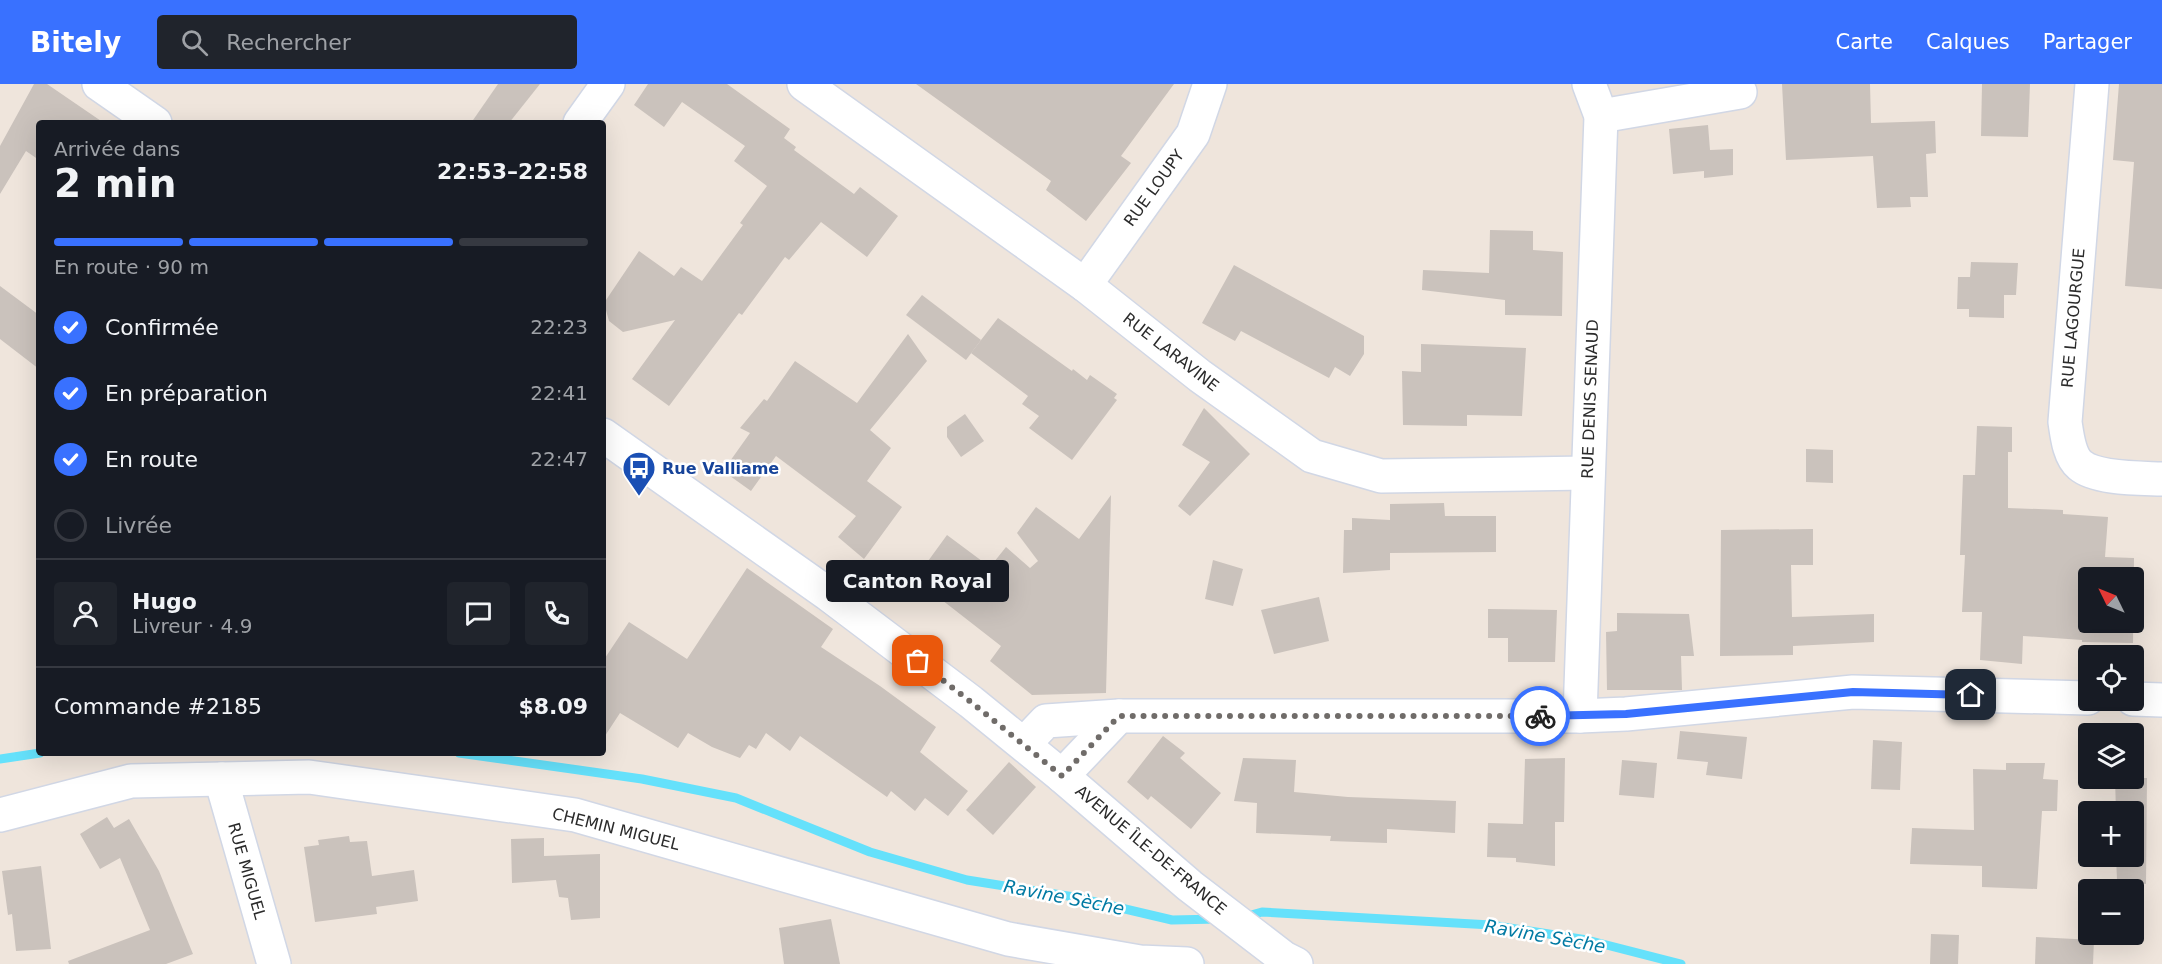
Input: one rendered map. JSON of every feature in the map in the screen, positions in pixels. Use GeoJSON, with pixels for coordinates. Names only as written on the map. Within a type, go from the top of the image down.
{"type":"FeatureCollection","features":[{"type":"Feature","properties":{"kind":"street"},"geometry":{"type":"LineString","coordinates":[[99,84],[151,120]]}},
{"type":"Feature","properties":{"kind":"street"},"geometry":{"type":"LineString","coordinates":[[582,120],[608,84]]}},
{"type":"Feature","properties":{"kind":"street","name":"RUE LARAVINE"},"geometry":{"type":"LineString","coordinates":[[804,84],[1085,285],[1200,376],[1312,456],[1382,476],[1587,473]]}},
{"type":"Feature","properties":{"kind":"street","name":"RUE LOUPY"},"geometry":{"type":"LineString","coordinates":[[1085,285],[1193,134],[1210,84]]}},
{"type":"Feature","properties":{"kind":"street","name":"RUE DENIS SENAUD"},"geometry":{"type":"LineString","coordinates":[[1580,716],[1601,116],[1589,84]]}},
{"type":"Feature","properties":{"kind":"street","name":"RUE LAGOURGUE"},"geometry":{"type":"LineString","coordinates":[[2092,84],[2065,422],[2067,438],[2079,465],[2103,475],[2162,479]]}},
{"type":"Feature","properties":{"kind":"street"},"geometry":{"type":"LineString","coordinates":[[1601,116],[1740,98]]}},
{"type":"Feature","properties":{"kind":"street","name":"AVENUE ÎLE-DE-FRANCE"},"geometry":{"type":"LineString","coordinates":[[606,437],[828,594],[971,702],[1284,962]]}},
{"type":"Feature","properties":{"kind":"street"},"geometry":{"type":"LineString","coordinates":[[1024,744],[1046,721],[1119,716],[1580,716],[1626,714],[1853,692],[2078,698]]}},
{"type":"Feature","properties":{"kind":"street"},"geometry":{"type":"LineString","coordinates":[[2144,699],[2162,700]]}},
{"type":"Feature","properties":{"kind":"street"},"geometry":{"type":"LineString","coordinates":[[1062,776],[1119,716]]}},
{"type":"Feature","properties":{"kind":"street","name":"CHEMIN MIGUEL"},"geometry":{"type":"LineString","coordinates":[[0,815],[131,781],[309,777],[575,815],[1008,939],[1140,962],[1187,964]]}},
{"type":"Feature","properties":{"kind":"street","name":"RUE MIGUEL"},"geometry":{"type":"LineString","coordinates":[[221,779],[274,964]]}},
{"type":"Feature","properties":{"kind":"building"},"geometry":{"type":"Polygon","coordinates":[[[34,84],[47,84],[100,120],[36,120],[36,158],[26,151],[0,194],[0,146],[34,84]]]}},
{"type":"Feature","properties":{"kind":"building"},"geometry":{"type":"Polygon","coordinates":[[[498,84],[540,84],[511,120],[473,120],[498,84]]]}},
{"type":"Feature","properties":{"kind":"building"},"geometry":{"type":"Polygon","coordinates":[[[648,84],[727,84],[790,129],[784,138],[796,147],[794,150],[854,194],[860,187],[898,216],[867,257],[821,222],[789,260],[785,257],[742,315],[739,313],[669,406],[632,379],[675,320],[623,332],[609,321],[606,300],[639,251],[674,276],[681,267],[702,281],[743,225],[740,223],[767,186],[734,161],[745,146],[682,102],[664,127],[634,105],[648,84]]]}},
{"type":"Feature","properties":{"kind":"building"},"geometry":{"type":"Polygon","coordinates":[[[916,84],[1174,84],[1121,156],[1131,163],[1086,221],[1046,190],[1051,181],[916,84]]]}},
{"type":"Feature","properties":{"kind":"building"},"geometry":{"type":"Polygon","coordinates":[[[1782,84],[1870,84],[1871,123],[1935,121],[1936,153],[1926,154],[1928,197],[1910,197],[1911,207],[1877,208],[1873,156],[1786,160],[1782,84]]]}},
{"type":"Feature","properties":{"kind":"building"},"geometry":{"type":"Polygon","coordinates":[[[1982,84],[2030,84],[2028,137],[1981,136],[1982,84]]]}},
{"type":"Feature","properties":{"kind":"building"},"geometry":{"type":"Polygon","coordinates":[[[2119,84],[2162,84],[2162,289],[2125,286],[2134,162],[2113,160],[2119,84]]]}},
{"type":"Feature","properties":{"kind":"building"},"geometry":{"type":"Polygon","coordinates":[[[1708,125],[1710,150],[1733,149],[1733,175],[1704,178],[1704,171],[1673,174],[1669,129],[1708,125]]]}},
{"type":"Feature","properties":{"kind":"building"},"geometry":{"type":"Polygon","coordinates":[[[1490,230],[1533,231],[1533,250],[1563,252],[1562,316],[1505,315],[1505,300],[1422,290],[1423,270],[1489,273],[1490,230]]]}},
{"type":"Feature","properties":{"kind":"building"},"geometry":{"type":"Polygon","coordinates":[[[1971,262],[2018,263],[2016,295],[2004,295],[2004,318],[1969,317],[1969,309],[1957,309],[1958,277],[1970,277],[1971,262]]]}},
{"type":"Feature","properties":{"kind":"building"},"geometry":{"type":"Polygon","coordinates":[[[1234,265],[1364,336],[1364,354],[1350,376],[1335,367],[1329,378],[1241,331],[1235,341],[1202,323],[1234,265]]]}},
{"type":"Feature","properties":{"kind":"building"},"geometry":{"type":"Polygon","coordinates":[[[0,286],[36,313],[36,367],[0,339],[0,286]]]}},
{"type":"Feature","properties":{"kind":"building"},"geometry":{"type":"Polygon","coordinates":[[[922,295],[981,340],[966,360],[906,315],[922,295]]]}},
{"type":"Feature","properties":{"kind":"building"},"geometry":{"type":"Polygon","coordinates":[[[998,318],[1072,371],[1073,369],[1087,380],[1090,375],[1117,394],[1114,398],[1117,400],[1072,460],[1029,428],[1039,416],[1022,404],[1028,396],[971,353],[998,318]]]}},
{"type":"Feature","properties":{"kind":"building"},"geometry":{"type":"Polygon","coordinates":[[[908,334],[927,361],[870,430],[891,448],[867,481],[902,507],[864,559],[838,537],[856,516],[776,456],[751,491],[723,471],[750,433],[740,428],[764,399],[767,401],[795,361],[857,403],[908,334]]]}},
{"type":"Feature","properties":{"kind":"building"},"geometry":{"type":"Polygon","coordinates":[[[1421,344],[1526,348],[1522,416],[1467,415],[1467,426],[1403,425],[1402,371],[1421,372],[1421,344]]]}},
{"type":"Feature","properties":{"kind":"building"},"geometry":{"type":"Polygon","coordinates":[[[1204,408],[1250,454],[1190,516],[1178,506],[1210,462],[1182,445],[1204,408]]]}},
{"type":"Feature","properties":{"kind":"building"},"geometry":{"type":"Polygon","coordinates":[[[965,414],[984,441],[961,457],[947,437],[947,427],[965,414]]]}},
{"type":"Feature","properties":{"kind":"building"},"geometry":{"type":"Polygon","coordinates":[[[1977,426],[2012,427],[2012,452],[2008,452],[2008,508],[2063,510],[2063,514],[2108,517],[2105,557],[2134,558],[2134,567],[2078,567],[2078,633],[2133,633],[2133,643],[2082,642],[2082,640],[2023,636],[2022,664],[1980,660],[1982,612],[1962,612],[1965,555],[1960,555],[1963,475],[1975,475],[1977,426]]]}},
{"type":"Feature","properties":{"kind":"building"},"geometry":{"type":"Polygon","coordinates":[[[1806,449],[1833,450],[1833,483],[1806,482],[1806,449]]]}},
{"type":"Feature","properties":{"kind":"building"},"geometry":{"type":"Polygon","coordinates":[[[1111,495],[1106,693],[1032,695],[990,661],[1001,646],[915,579],[947,535],[990,567],[1006,547],[1030,568],[1038,561],[1017,533],[1036,507],[1079,539],[1111,495]]]}},
{"type":"Feature","properties":{"kind":"building"},"geometry":{"type":"Polygon","coordinates":[[[1444,503],[1445,516],[1496,516],[1496,552],[1390,553],[1390,570],[1343,573],[1344,530],[1352,530],[1352,518],[1390,520],[1390,504],[1444,503]]]}},
{"type":"Feature","properties":{"kind":"building"},"geometry":{"type":"Polygon","coordinates":[[[1813,529],[1813,565],[1791,565],[1792,617],[1874,614],[1874,642],[1793,646],[1793,655],[1720,656],[1721,530],[1813,529]]]}},
{"type":"Feature","properties":{"kind":"building"},"geometry":{"type":"Polygon","coordinates":[[[1213,560],[1243,569],[1233,606],[1205,599],[1213,560]]]}},
{"type":"Feature","properties":{"kind":"building"},"geometry":{"type":"Polygon","coordinates":[[[747,568],[833,629],[821,647],[936,727],[920,752],[968,791],[948,816],[925,798],[915,811],[891,791],[887,797],[800,736],[790,751],[766,733],[756,749],[749,745],[740,758],[712,747],[688,733],[678,748],[620,713],[606,734],[606,656],[629,622],[687,659],[747,568]]]}},
{"type":"Feature","properties":{"kind":"building"},"geometry":{"type":"Polygon","coordinates":[[[1319,597],[1329,641],[1274,654],[1261,610],[1319,597]]]}},
{"type":"Feature","properties":{"kind":"building"},"geometry":{"type":"Polygon","coordinates":[[[1488,609],[1557,610],[1555,662],[1508,662],[1508,638],[1488,638],[1488,609]]]}},
{"type":"Feature","properties":{"kind":"building"},"geometry":{"type":"Polygon","coordinates":[[[1617,613],[1689,614],[1694,656],[1681,656],[1682,690],[1607,690],[1606,632],[1617,631],[1617,613]]]}},
{"type":"Feature","properties":{"kind":"building"},"geometry":{"type":"Polygon","coordinates":[[[1680,731],[1747,737],[1742,779],[1706,775],[1708,762],[1677,759],[1680,731]]]}},
{"type":"Feature","properties":{"kind":"building"},"geometry":{"type":"Polygon","coordinates":[[[1163,736],[1185,753],[1180,758],[1221,793],[1191,829],[1151,796],[1148,800],[1127,782],[1163,736]]]}},
{"type":"Feature","properties":{"kind":"building"},"geometry":{"type":"Polygon","coordinates":[[[1873,740],[1902,742],[1900,790],[1871,789],[1873,740]]]}},
{"type":"Feature","properties":{"kind":"building"},"geometry":{"type":"Polygon","coordinates":[[[1243,758],[1296,760],[1294,792],[1348,797],[1456,801],[1455,833],[1387,829],[1387,843],[1330,841],[1331,836],[1256,833],[1257,803],[1234,801],[1243,758]]]}},
{"type":"Feature","properties":{"kind":"building"},"geometry":{"type":"Polygon","coordinates":[[[1565,758],[1564,822],[1555,822],[1555,866],[1516,862],[1516,858],[1487,857],[1488,823],[1523,824],[1525,759],[1565,758]]]}},
{"type":"Feature","properties":{"kind":"building"},"geometry":{"type":"Polygon","coordinates":[[[1622,760],[1657,763],[1654,798],[1619,795],[1622,760]]]}},
{"type":"Feature","properties":{"kind":"building"},"geometry":{"type":"Polygon","coordinates":[[[1009,762],[1036,787],[993,835],[966,810],[1009,762]]]}},
{"type":"Feature","properties":{"kind":"building"},"geometry":{"type":"Polygon","coordinates":[[[2006,763],[2045,763],[2043,779],[2058,780],[2057,811],[2042,811],[2037,889],[1982,887],[1982,866],[1910,864],[1912,828],[1974,830],[1973,769],[2006,770],[2006,763]]]}},
{"type":"Feature","properties":{"kind":"building"},"geometry":{"type":"Polygon","coordinates":[[[2144,778],[2147,778],[2146,884],[2144,879],[2117,879],[2116,867],[2144,867],[2144,801],[2116,801],[2115,789],[2144,789],[2144,778]]]}},
{"type":"Feature","properties":{"kind":"building"},"geometry":{"type":"Polygon","coordinates":[[[107,817],[114,828],[129,819],[159,871],[193,954],[166,964],[69,964],[68,961],[150,930],[120,858],[100,869],[80,834],[107,817]]]}},
{"type":"Feature","properties":{"kind":"building"},"geometry":{"type":"Polygon","coordinates":[[[349,836],[350,842],[367,841],[372,876],[414,870],[418,901],[376,907],[377,914],[315,922],[304,847],[319,845],[318,840],[349,836]]]}},
{"type":"Feature","properties":{"kind":"building"},"geometry":{"type":"Polygon","coordinates":[[[544,838],[544,856],[600,854],[600,918],[571,920],[568,898],[559,897],[556,880],[512,883],[511,839],[544,838]]]}},
{"type":"Feature","properties":{"kind":"building"},"geometry":{"type":"Polygon","coordinates":[[[41,866],[51,949],[16,951],[12,914],[8,915],[2,871],[41,866]]]}},
{"type":"Feature","properties":{"kind":"building"},"geometry":{"type":"Polygon","coordinates":[[[831,919],[840,964],[784,964],[779,928],[831,919]]]}},
{"type":"Feature","properties":{"kind":"building"},"geometry":{"type":"Polygon","coordinates":[[[1931,934],[1959,935],[1958,964],[1930,964],[1931,934]]]}},
{"type":"Feature","properties":{"kind":"building"},"geometry":{"type":"Polygon","coordinates":[[[2036,937],[2078,939],[2078,945],[2094,945],[2093,964],[2035,964],[2036,937]]]}},
{"type":"Feature","properties":{"kind":"waterway","name":"Ravine Sèche"},"geometry":{"type":"LineString","coordinates":[[0,759],[36,754]]}},
{"type":"Feature","properties":{"kind":"waterway","name":"Ravine Sèche"},"geometry":{"type":"LineString","coordinates":[[480,756],[642,779],[736,798],[870,852],[967,880],[1074,897],[1172,920],[1219,919]]}},
{"type":"Feature","properties":{"kind":"waterway","name":"Ravine Sèche"},"geometry":{"type":"LineString","coordinates":[[1244,917],[1262,912],[1491,925],[1587,940],[1681,964]]}},
{"type":"Feature","properties":{"kind":"way so far"},"geometry":{"type":"LineString","coordinates":[[918,661],[1062,776],[1119,716],[1540,716]]}},
{"type":"Feature","properties":{"kind":"place","name":"Rue Valliame"},"geometry":{"type":"Point","coordinates":[639,497]}},
{"type":"Feature","properties":{"kind":"place","name":"Canton Royal"},"geometry":{"type":"Point","coordinates":[918,661]}},
{"type":"Feature","properties":{"kind":"route"},"geometry":{"type":"LineString","coordinates":[[1540,716],[1626,714],[1853,692],[1971,695]]}}]}
